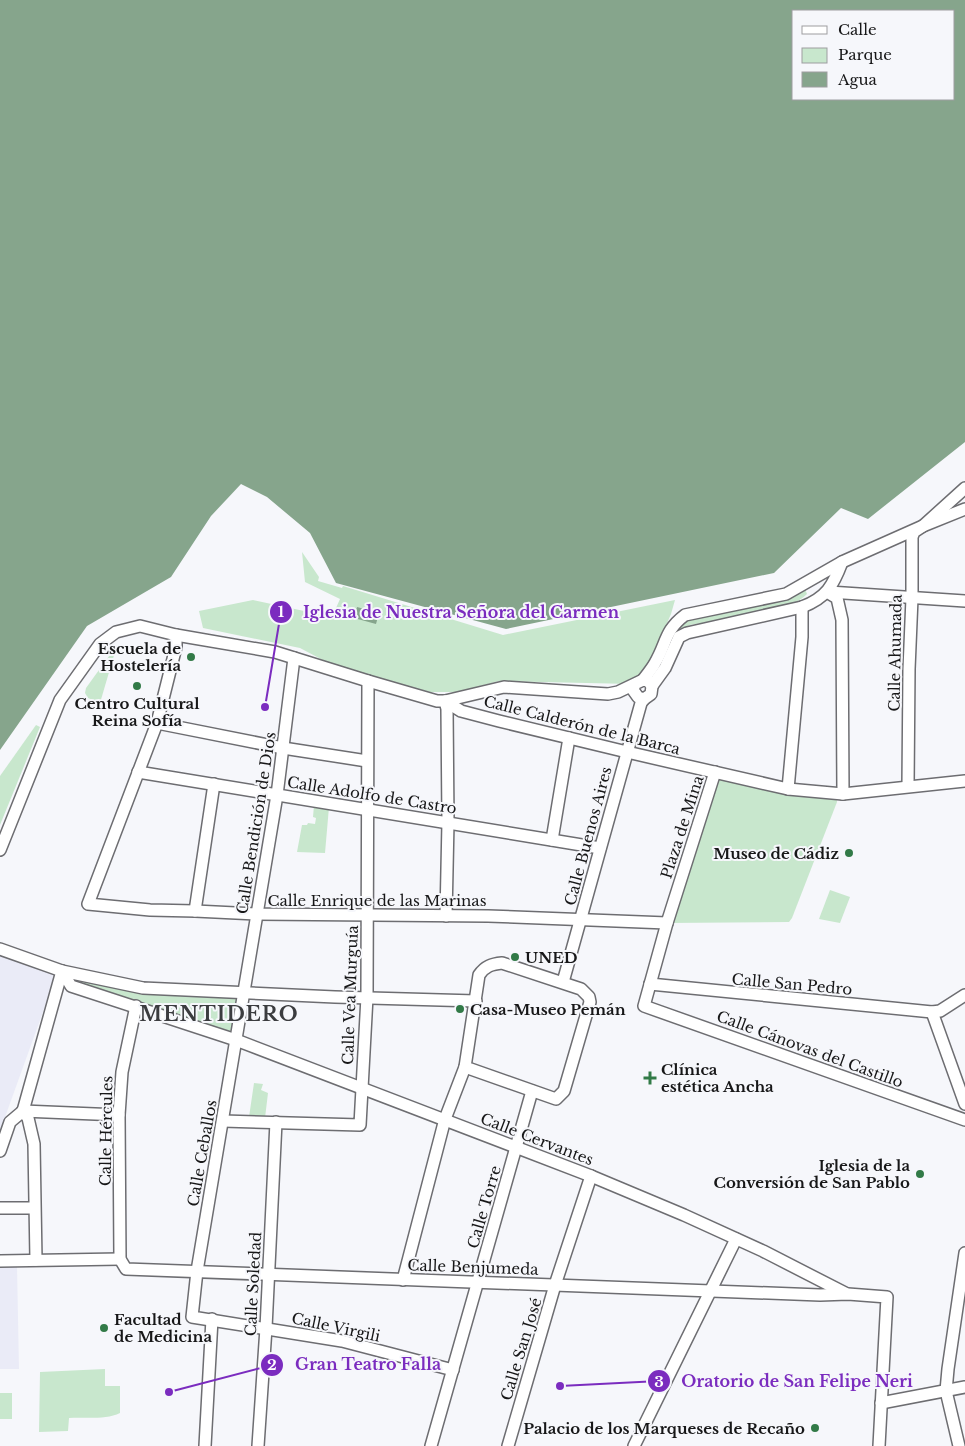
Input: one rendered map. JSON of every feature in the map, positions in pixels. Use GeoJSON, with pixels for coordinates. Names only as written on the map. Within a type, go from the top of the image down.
{"type":"FeatureCollection","features":[{"type":"Feature","properties":{"kind":"street"},"geometry":{"type":"LineString","coordinates":[[923,526],[965,488]]}},
{"type":"Feature","properties":{"kind":"street"},"geometry":{"type":"LineString","coordinates":[[0,850],[60,700],[100,644],[116,632],[140,626],[176,635],[275,652],[368,682],[437,701],[445,701],[504,687],[608,694],[643,683],[656,662],[668,632],[685,615],[786,594],[842,562],[923,526],[965,510]]}},
{"type":"Feature","properties":{"kind":"street","name":"Calle Ahumada"},"geometry":{"type":"LineString","coordinates":[[908,786],[912,538],[914,532],[923,526]]}},
{"type":"Feature","properties":{"kind":"street"},"geometry":{"type":"LineString","coordinates":[[641,698],[634,690],[665,668],[679,637],[687,633],[802,607],[812,603],[827,592],[836,578],[842,562]]}},
{"type":"Feature","properties":{"kind":"street"},"geometry":{"type":"LineString","coordinates":[[827,592],[965,601]]}},
{"type":"Feature","properties":{"kind":"street"},"geometry":{"type":"LineString","coordinates":[[827,592],[837,598],[842,620],[840,794]]}},
{"type":"Feature","properties":{"kind":"street"},"geometry":{"type":"LineString","coordinates":[[788,789],[802,637],[802,607]]}},
{"type":"Feature","properties":{"kind":"street"},"geometry":{"type":"LineString","coordinates":[[138,772],[158,724],[176,647],[176,635]]}},
{"type":"Feature","properties":{"kind":"street","name":"Calle Bendición de Dios"},"geometry":{"type":"LineString","coordinates":[[236,1040],[258,914],[283,748],[294,658]]}},
{"type":"Feature","properties":{"kind":"street","name":"Calle Vea Murguía"},"geometry":{"type":"LineString","coordinates":[[276,1122],[360,1125],[368,915],[368,682]]}},
{"type":"Feature","properties":{"kind":"street","name":"Calle Buenos Aires"},"geometry":{"type":"LineString","coordinates":[[563,982],[641,698],[651,694],[643,683]]}},
{"type":"Feature","properties":{"kind":"street"},"geometry":{"type":"LineString","coordinates":[[608,694],[618,698],[641,698]]}},
{"type":"Feature","properties":{"kind":"street"},"geometry":{"type":"LineString","coordinates":[[445,701],[447,708],[448,822],[446,916]]}},
{"type":"Feature","properties":{"kind":"street","name":"Calle Calderón de la Barca"},"geometry":{"type":"LineString","coordinates":[[445,701],[461,711],[715,772]]}},
{"type":"Feature","properties":{"kind":"street"},"geometry":{"type":"LineString","coordinates":[[158,724],[283,748],[367,760]]}},
{"type":"Feature","properties":{"kind":"street"},"geometry":{"type":"LineString","coordinates":[[552,840],[569,738]]}},
{"type":"Feature","properties":{"kind":"street","name":"Calle Adolfo de Castro"},"geometry":{"type":"LineString","coordinates":[[138,772],[600,848]]}},
{"type":"Feature","properties":{"kind":"street","name":"Calle Enrique de las Marinas"},"geometry":{"type":"LineString","coordinates":[[138,772],[88,904],[150,910],[258,914],[446,916],[667,923]]}},
{"type":"Feature","properties":{"kind":"street","name":"Plaza de Mina"},"geometry":{"type":"LineString","coordinates":[[667,923],[715,772],[788,789],[840,794],[965,781]]}},
{"type":"Feature","properties":{"kind":"street"},"geometry":{"type":"LineString","coordinates":[[196,911],[214,784]]}},
{"type":"Feature","properties":{"kind":"street"},"geometry":{"type":"LineString","coordinates":[[650,984],[667,923]]}},
{"type":"Feature","properties":{"kind":"street"},"geometry":{"type":"LineString","coordinates":[[0,948],[62,971],[143,988],[335,997],[476,1001]]}},
{"type":"Feature","properties":{"kind":"street"},"geometry":{"type":"LineString","coordinates":[[403,1280],[444,1119],[465,1067],[479,975],[482,970],[494,964],[502,963],[581,988],[589,997],[590,1002],[576,1052],[564,1091],[560,1097],[556,1099],[465,1067]]}},
{"type":"Feature","properties":{"kind":"street"},"geometry":{"type":"LineString","coordinates":[[0,1151],[10,1122],[23,1110],[62,971]]}},
{"type":"Feature","properties":{"kind":"street","name":"Calle Cervantes"},"geometry":{"type":"LineString","coordinates":[[62,971],[71,986],[236,1040],[590,1176],[684,1215],[848,1294]]}},
{"type":"Feature","properties":{"kind":"street","name":"Calle Cánovas del Castillo"},"geometry":{"type":"LineString","coordinates":[[650,984],[644,1006],[965,1120]]}},
{"type":"Feature","properties":{"kind":"street","name":"Calle San Pedro"},"geometry":{"type":"LineString","coordinates":[[650,984],[932,1012]]}},
{"type":"Feature","properties":{"kind":"street"},"geometry":{"type":"LineString","coordinates":[[965,995],[940,1011],[932,1012],[965,1104]]}},
{"type":"Feature","properties":{"kind":"street","name":"Calle Hércules"},"geometry":{"type":"LineString","coordinates":[[123,1264],[119,1116],[122,1072],[136,1006]]}},
{"type":"Feature","properties":{"kind":"street","name":"Calle Ceballos"},"geometry":{"type":"LineString","coordinates":[[212,1320],[192,1317],[197,1271],[236,1040]]}},
{"type":"Feature","properties":{"kind":"street","name":"Calle Torre"},"geometry":{"type":"LineString","coordinates":[[431,1446],[532,1091]]}},
{"type":"Feature","properties":{"kind":"street"},"geometry":{"type":"LineString","coordinates":[[23,1110],[119,1116]]}},
{"type":"Feature","properties":{"kind":"street"},"geometry":{"type":"LineString","coordinates":[[23,1110],[28,1118],[34,1144],[36,1260]]}},
{"type":"Feature","properties":{"kind":"street"},"geometry":{"type":"LineString","coordinates":[[223,1121],[276,1122]]}},
{"type":"Feature","properties":{"kind":"street","name":"Calle Soledad"},"geometry":{"type":"LineString","coordinates":[[258,1446],[276,1122]]}},
{"type":"Feature","properties":{"kind":"street","name":"Calle San José"},"geometry":{"type":"LineString","coordinates":[[508,1446],[555,1285],[590,1176]]}},
{"type":"Feature","properties":{"kind":"street"},"geometry":{"type":"LineString","coordinates":[[0,1208],[34,1208]]}},
{"type":"Feature","properties":{"kind":"street"},"geometry":{"type":"LineString","coordinates":[[634,1446],[736,1239]]}},
{"type":"Feature","properties":{"kind":"street"},"geometry":{"type":"LineString","coordinates":[[959,1446],[946,1391],[965,1253]]}},
{"type":"Feature","properties":{"kind":"street","name":"Calle Benjumeda"},"geometry":{"type":"LineString","coordinates":[[0,1261],[36,1260],[123,1264],[269,1275],[820,1295],[848,1294],[887,1297],[881,1403]]}},
{"type":"Feature","properties":{"kind":"street"},"geometry":{"type":"LineString","coordinates":[[820,1295],[822,1281]]}},
{"type":"Feature","properties":{"kind":"street"},"geometry":{"type":"LineString","coordinates":[[206,1446],[212,1320]]}},
{"type":"Feature","properties":{"kind":"street","name":"Calle Virgili"},"geometry":{"type":"LineString","coordinates":[[212,1320],[342,1341],[453,1370]]}},
{"type":"Feature","properties":{"kind":"street"},"geometry":{"type":"LineString","coordinates":[[879,1446],[881,1403],[965,1387]]}},
{"type":"Feature","properties":{"kind":"shaded area"},"geometry":{"type":"Polygon","coordinates":[[[0,953],[57,973],[0,1131],[0,953]]]}},
{"type":"Feature","properties":{"kind":"shaded area"},"geometry":{"type":"Polygon","coordinates":[[[0,1266],[17,1266],[19,1369],[0,1369],[0,1266]]]}},
{"type":"Feature","properties":{"kind":"green space"},"geometry":{"type":"Polygon","coordinates":[[[302,552],[319,577],[318,581],[342,588],[343,586],[503,635],[675,600],[671,614],[647,669],[631,684],[499,681],[457,692],[430,692],[336,667],[300,648],[203,628],[199,611],[253,600],[332,617],[340,599],[305,582],[302,552]]]}},
{"type":"Feature","properties":{"kind":"green space"},"geometry":{"type":"Polygon","coordinates":[[[805,589],[807,594],[785,607],[752,615],[690,625],[680,630],[658,662],[670,634],[688,615],[805,589]]]}},
{"type":"Feature","properties":{"kind":"green space"},"geometry":{"type":"Polygon","coordinates":[[[117,645],[100,703],[88,698],[85,693],[86,688],[117,645]]]}},
{"type":"Feature","properties":{"kind":"green space"},"geometry":{"type":"Polygon","coordinates":[[[36,725],[40,727],[0,825],[0,776],[36,725]]]}},
{"type":"Feature","properties":{"kind":"green space"},"geometry":{"type":"Polygon","coordinates":[[[715,772],[836,794],[837,802],[789,922],[667,923],[715,772]]]}},
{"type":"Feature","properties":{"kind":"green space"},"geometry":{"type":"Polygon","coordinates":[[[314,805],[329,807],[325,853],[297,852],[302,825],[307,825],[308,823],[315,824],[316,818],[313,817],[314,805]]]}},
{"type":"Feature","properties":{"kind":"green space"},"geometry":{"type":"Polygon","coordinates":[[[830,890],[850,897],[840,923],[819,919],[830,890]]]}},
{"type":"Feature","properties":{"kind":"green space"},"geometry":{"type":"Polygon","coordinates":[[[62,971],[143,988],[244,992],[236,1040],[71,986],[62,971]]]}},
{"type":"Feature","properties":{"kind":"green space"},"geometry":{"type":"Polygon","coordinates":[[[254,1083],[263,1084],[261,1090],[268,1093],[265,1118],[249,1117],[254,1083]]]}},
{"type":"Feature","properties":{"kind":"green space"},"geometry":{"type":"Polygon","coordinates":[[[105,1369],[105,1386],[120,1386],[120,1413],[102,1417],[69,1418],[68,1431],[39,1432],[40,1372],[105,1369]]]}},
{"type":"Feature","properties":{"kind":"green space"},"geometry":{"type":"Polygon","coordinates":[[[0,1393],[12,1393],[12,1419],[0,1419],[0,1393]]]}},
{"type":"Feature","properties":{"kind":"water"},"geometry":{"type":"Polygon","coordinates":[[[0,0],[965,0],[965,442],[868,519],[841,508],[774,573],[506,629],[336,583],[310,533],[267,497],[241,484],[211,516],[171,577],[87,626],[0,750],[0,0]]]}},
{"type":"Feature","properties":{"kind":"water"},"geometry":{"type":"Polygon","coordinates":[[[357,607],[379,613],[376,624],[354,618],[357,607]]]}},
{"type":"Feature","properties":{"kind":"place","name":"Escuela de Hostelería"},"geometry":{"type":"Point","coordinates":[191,657]}},
{"type":"Feature","properties":{"kind":"place","name":"Centro Cultural Reina Sofía"},"geometry":{"type":"Point","coordinates":[137,686]}},
{"type":"Feature","properties":{"kind":"place","name":"Iglesia de Nuestra Señora del Carmen"},"geometry":{"type":"Point","coordinates":[265,707]}},
{"type":"Feature","properties":{"kind":"place","name":"Museo de Cádiz"},"geometry":{"type":"Point","coordinates":[849,853]}},
{"type":"Feature","properties":{"kind":"place","name":"UNED"},"geometry":{"type":"Point","coordinates":[515,957]}},
{"type":"Feature","properties":{"kind":"place","name":"Casa-Museo Pemán"},"geometry":{"type":"Point","coordinates":[460,1009]}},
{"type":"Feature","properties":{"kind":"place","name":"Clínica estética Ancha"},"geometry":{"type":"Point","coordinates":[650,1078]}},
{"type":"Feature","properties":{"kind":"place","name":"Iglesia de la Conversión de San Pablo"},"geometry":{"type":"Point","coordinates":[920,1174]}},
{"type":"Feature","properties":{"kind":"place","name":"Facultad de Medicina"},"geometry":{"type":"Point","coordinates":[104,1328]}},
{"type":"Feature","properties":{"kind":"place","name":"Oratorio de San Felipe Neri"},"geometry":{"type":"Point","coordinates":[560,1386]}},
{"type":"Feature","properties":{"kind":"place","name":"Gran Teatro Falla"},"geometry":{"type":"Point","coordinates":[169,1392]}},
{"type":"Feature","properties":{"kind":"place","name":"Palacio de los Marqueses de Recaño"},"geometry":{"type":"Point","coordinates":[815,1428]}},
{"type":"Feature","properties":{"kind":"district","name":"MENTIDERO"},"geometry":{"type":"Point","coordinates":[219,1014]}}]}
